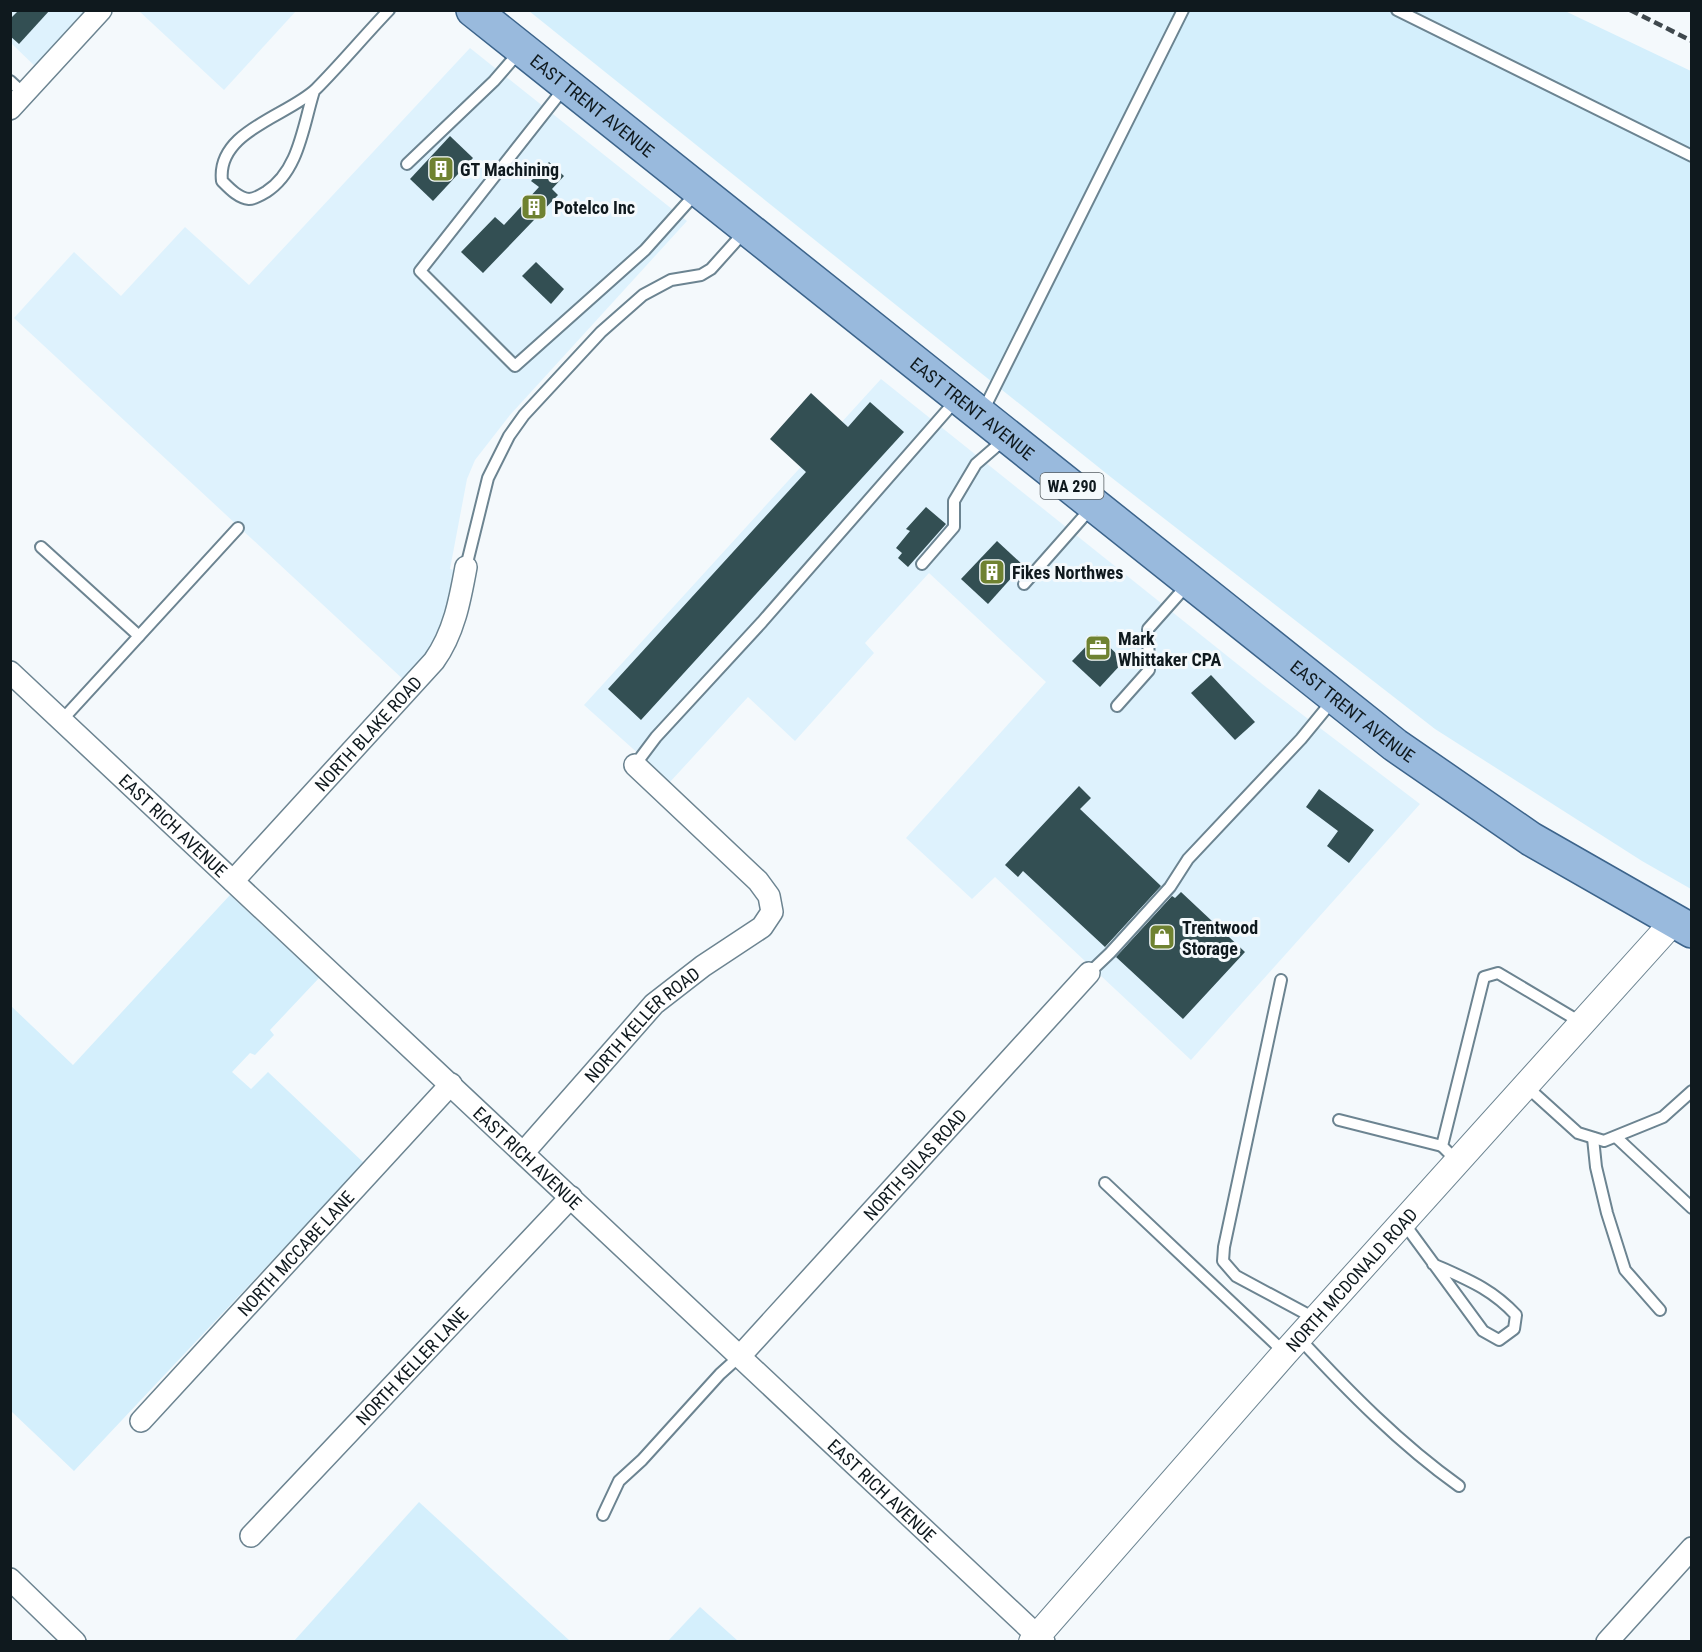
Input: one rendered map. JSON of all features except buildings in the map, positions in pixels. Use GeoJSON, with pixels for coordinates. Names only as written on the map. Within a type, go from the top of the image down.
{"type":"FeatureCollection","features":[{"type":"Feature","properties":{"kind":"main road","name":"EAST TRENT AVENUE"},"geometry":{"type":"LineString","coordinates":[[473,10],[1395,745],[1532,839],[1683,926]]}},
{"type":"Feature","properties":{"kind":"street"},"geometry":{"type":"LineString","coordinates":[[15,95],[101,10]]}},
{"type":"Feature","properties":{"kind":"street","name":"NORTH BLAKE ROAD"},"geometry":{"type":"LineString","coordinates":[[233,881],[434,661],[445,646],[453,626],[466,567]]}},
{"type":"Feature","properties":{"kind":"street","name":"EAST RICH AVENUE"},"geometry":{"type":"LineString","coordinates":[[10,672],[741,1355],[1038,1639]]}},
{"type":"Feature","properties":{"kind":"street","name":"NORTH KELLER ROAD"},"geometry":{"type":"LineString","coordinates":[[524,1152],[654,1004],[703,966],[762,927],[771,912],[769,896],[758,881],[635,765]]}},
{"type":"Feature","properties":{"kind":"street","name":"NORTH MCDONALD ROAD"},"geometry":{"type":"LineString","coordinates":[[1038,1639],[1292,1345],[1403,1222],[1450,1153],[1525,1086],[1582,1023],[1683,926]]}},
{"type":"Feature","properties":{"kind":"street","name":"NORTH SILAS ROAD"},"geometry":{"type":"LineString","coordinates":[[741,1355],[1089,973]]}},
{"type":"Feature","properties":{"kind":"street","name":"NORTH MCCABE LANE"},"geometry":{"type":"LineString","coordinates":[[141,1421],[451,1084]]}},
{"type":"Feature","properties":{"kind":"street","name":"NORTH KELLER LANE"},"geometry":{"type":"LineString","coordinates":[[251,1536],[571,1197]]}},
{"type":"Feature","properties":{"kind":"street"},"geometry":{"type":"LineString","coordinates":[[1607,1641],[1692,1548]]}},
{"type":"Feature","properties":{"kind":"street"},"geometry":{"type":"LineString","coordinates":[[10,1579],[75,1641]]}},
{"type":"Feature","properties":{"kind":"lane"},"geometry":{"type":"LineString","coordinates":[[314,91],[291,169],[274,187],[259,197],[249,199],[239,196],[222,181],[221,170],[227,154],[244,135],[314,91],[389,10]]}},
{"type":"Feature","properties":{"kind":"lane"},"geometry":{"type":"LineString","coordinates":[[635,765],[656,737],[762,622],[970,405],[1183,10]]}},
{"type":"Feature","properties":{"kind":"lane"},"geometry":{"type":"LineString","coordinates":[[1397,10],[1692,156]]}},
{"type":"Feature","properties":{"kind":"lane"},"geometry":{"type":"LineString","coordinates":[[407,164],[494,81],[522,49]]}},
{"type":"Feature","properties":{"kind":"lane"},"geometry":{"type":"LineString","coordinates":[[567,85],[420,271],[515,366],[645,250],[699,189]]}},
{"type":"Feature","properties":{"kind":"lane"},"geometry":{"type":"LineString","coordinates":[[466,567],[488,478],[509,436],[524,416],[601,332],[643,295],[671,280],[701,275],[711,269],[748,228]]}},
{"type":"Feature","properties":{"kind":"lane"},"geometry":{"type":"LineString","coordinates":[[922,564],[954,527],[954,501],[976,464],[1009,436]]}},
{"type":"Feature","properties":{"kind":"lane"},"geometry":{"type":"LineString","coordinates":[[1024,584],[1094,504]]}},
{"type":"Feature","properties":{"kind":"lane"},"geometry":{"type":"LineString","coordinates":[[62,720],[238,528]]}},
{"type":"Feature","properties":{"kind":"lane"},"geometry":{"type":"LineString","coordinates":[[41,547],[139,636]]}},
{"type":"Feature","properties":{"kind":"lane"},"geometry":{"type":"LineString","coordinates":[[1117,706],[1149,670],[1148,629],[1190,581]]}},
{"type":"Feature","properties":{"kind":"lane"},"geometry":{"type":"LineString","coordinates":[[1089,973],[1148,912],[1170,887],[1188,859],[1301,738],[1335,697]]}},
{"type":"Feature","properties":{"kind":"lane"},"geometry":{"type":"LineString","coordinates":[[1339,1120],[1450,1153],[1484,977],[1498,973],[1582,1023]]}},
{"type":"Feature","properties":{"kind":"lane"},"geometry":{"type":"LineString","coordinates":[[1281,980],[1224,1247],[1223,1261],[1236,1276],[1317,1319]]}},
{"type":"Feature","properties":{"kind":"lane"},"geometry":{"type":"LineString","coordinates":[[1525,1086],[1578,1133],[1604,1141],[1663,1117],[1692,1091]]}},
{"type":"Feature","properties":{"kind":"lane"},"geometry":{"type":"LineString","coordinates":[[1616,1137],[1692,1208]]}},
{"type":"Feature","properties":{"kind":"lane"},"geometry":{"type":"LineString","coordinates":[[1593,1138],[1596,1167],[1607,1214],[1625,1270],[1660,1310]]}},
{"type":"Feature","properties":{"kind":"lane"},"geometry":{"type":"LineString","coordinates":[[1105,1183],[1292,1345],[1343,1385],[1419,1457],[1459,1486]]}},
{"type":"Feature","properties":{"kind":"lane"},"geometry":{"type":"LineString","coordinates":[[1403,1222],[1433,1264],[1483,1330],[1499,1340],[1514,1329],[1516,1315],[1499,1297],[1478,1284],[1433,1264]]}},
{"type":"Feature","properties":{"kind":"lane"},"geometry":{"type":"LineString","coordinates":[[603,1515],[619,1480],[642,1460],[720,1374],[741,1355]]}},
{"type":"Feature","properties":{"kind":"shaded area"},"geometry":{"type":"Polygon","coordinates":[[[10,11],[93,11],[39,70],[11,43],[10,11]]]}},
{"type":"Feature","properties":{"kind":"shaded area"},"geometry":{"type":"Polygon","coordinates":[[[139,11],[296,11],[224,90],[139,11]]]}},
{"type":"Feature","properties":{"kind":"shaded area"},"geometry":{"type":"Polygon","coordinates":[[[529,11],[1565,11],[1691,71],[1691,889],[1642,861],[1435,729],[1112,478],[529,11]]]}},
{"type":"Feature","properties":{"kind":"shaded area"},"geometry":{"type":"Polygon","coordinates":[[[470,48],[687,221],[510,415],[475,460],[467,479],[450,569],[458,571],[440,643],[406,682],[14,318],[74,252],[121,296],[185,227],[249,285],[470,48]]]}},
{"type":"Feature","properties":{"kind":"shaded area"},"geometry":{"type":"Polygon","coordinates":[[[881,379],[1266,687],[1420,804],[1191,1060],[995,877],[972,899],[906,838],[1046,682],[929,573],[865,643],[874,653],[795,741],[748,697],[670,782],[584,705],[881,379]]]}},
{"type":"Feature","properties":{"kind":"shaded area"},"geometry":{"type":"Polygon","coordinates":[[[230,895],[319,978],[270,1030],[274,1035],[255,1055],[250,1053],[232,1072],[251,1089],[268,1072],[364,1163],[74,1471],[11,1411],[10,1005],[73,1065],[230,895]]]}},
{"type":"Feature","properties":{"kind":"shaded area"},"geometry":{"type":"Polygon","coordinates":[[[419,1502],[570,1641],[294,1641],[419,1502]]]}},
{"type":"Feature","properties":{"kind":"shaded area"},"geometry":{"type":"Polygon","coordinates":[[[700,1607],[738,1641],[668,1641],[700,1607]]]}},
{"type":"Feature","properties":{"kind":"railway"},"geometry":{"type":"LineString","coordinates":[[1630,10],[1692,41]]}},
{"type":"Feature","properties":{"kind":"place","name":"GT Machining"},"geometry":{"type":"Point","coordinates":[441,169]}},
{"type":"Feature","properties":{"kind":"place","name":"Potelco Inc"},"geometry":{"type":"Point","coordinates":[534,207]}},
{"type":"Feature","properties":{"kind":"place","name":"Fikes Northwes"},"geometry":{"type":"Point","coordinates":[992,572]}},
{"type":"Feature","properties":{"kind":"place","name":"Mark Whittaker CPA"},"geometry":{"type":"Point","coordinates":[1098,648]}},
{"type":"Feature","properties":{"kind":"place","name":"Trentwood Storage"},"geometry":{"type":"Point","coordinates":[1162,937]}}]}
